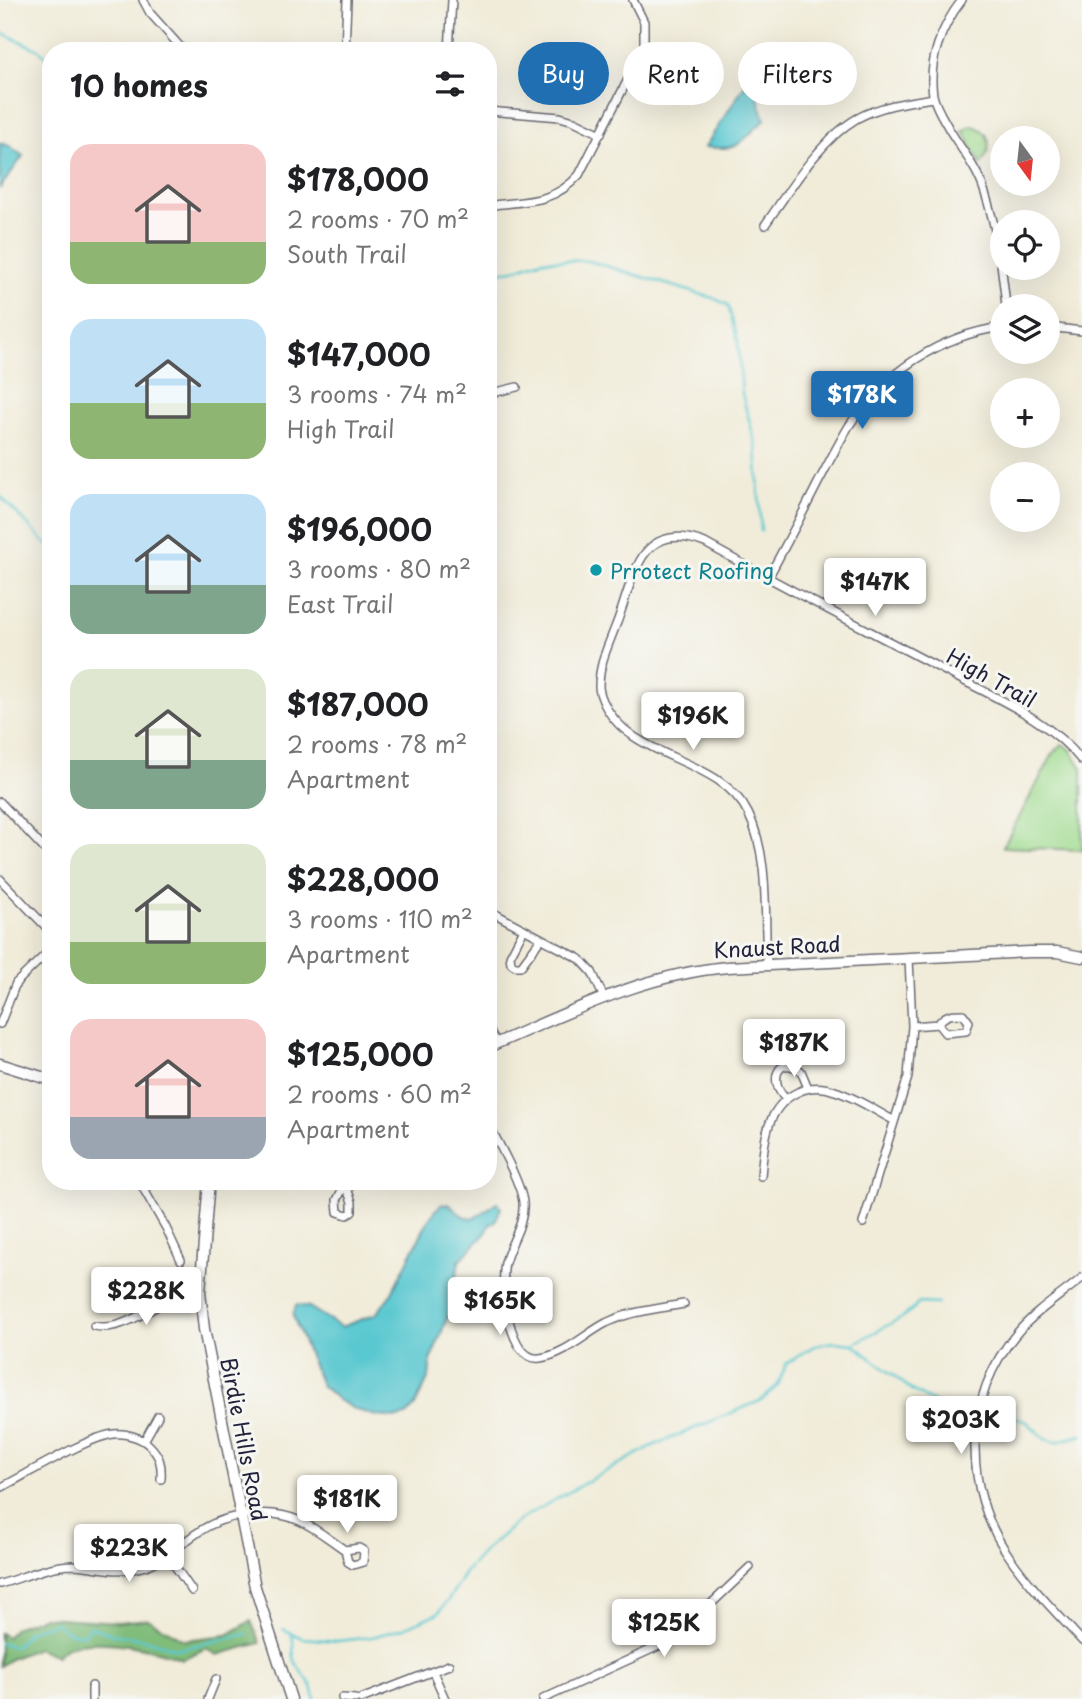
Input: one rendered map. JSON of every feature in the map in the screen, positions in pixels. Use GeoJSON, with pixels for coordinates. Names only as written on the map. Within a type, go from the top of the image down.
{"type":"FeatureCollection","features":[{"type":"Feature","properties":{"kind":"main road","name":"Knaust Road"},"geometry":{"type":"LineString","coordinates":[[497,1043],[645,982],[710,968],[1043,952],[1082,957]]}},
{"type":"Feature","properties":{"kind":"main road"},"geometry":{"type":"LineString","coordinates":[[0,1064],[42,1077]]}},
{"type":"Feature","properties":{"kind":"main road","name":"Birdie Hills Road"},"geometry":{"type":"LineString","coordinates":[[208,1190],[200,1293],[204,1329],[255,1587],[291,1699]]}},
{"type":"Feature","properties":{"kind":"street"},"geometry":{"type":"LineString","coordinates":[[144,0],[150,13],[176,42]]}},
{"type":"Feature","properties":{"kind":"street"},"geometry":{"type":"LineString","coordinates":[[345,42],[347,0]]}},
{"type":"Feature","properties":{"kind":"street"},"geometry":{"type":"LineString","coordinates":[[450,42],[452,0]]}},
{"type":"Feature","properties":{"kind":"street"},"geometry":{"type":"LineString","coordinates":[[497,205],[541,200],[568,188],[579,175],[644,48],[644,22],[633,0]]}},
{"type":"Feature","properties":{"kind":"street"},"geometry":{"type":"LineString","coordinates":[[962,0],[947,20],[940,38],[933,68],[933,98],[983,187],[994,223],[1005,294]]}},
{"type":"Feature","properties":{"kind":"street"},"geometry":{"type":"LineString","coordinates":[[765,225],[818,155],[843,128],[873,111],[933,98]]}},
{"type":"Feature","properties":{"kind":"street"},"geometry":{"type":"LineString","coordinates":[[497,112],[560,117],[601,134]]}},
{"type":"Feature","properties":{"kind":"street"},"geometry":{"type":"LineString","coordinates":[[1060,328],[1082,331]]}},
{"type":"Feature","properties":{"kind":"street"},"geometry":{"type":"LineString","coordinates":[[768,578],[848,428],[873,397],[907,364],[927,352],[966,336],[990,330]]}},
{"type":"Feature","properties":{"kind":"street"},"geometry":{"type":"LineString","coordinates":[[497,392],[517,387]]}},
{"type":"Feature","properties":{"kind":"street","name":"High Trail"},"geometry":{"type":"LineString","coordinates":[[767,965],[761,859],[757,835],[746,810],[732,793],[714,779],[622,728],[598,690],[602,658],[637,568],[651,547],[673,537],[693,538],[1007,704],[1056,734],[1071,746],[1082,761]]}},
{"type":"Feature","properties":{"kind":"street"},"geometry":{"type":"LineString","coordinates":[[0,802],[42,846]]}},
{"type":"Feature","properties":{"kind":"street"},"geometry":{"type":"LineString","coordinates":[[1,882],[42,923]]}},
{"type":"Feature","properties":{"kind":"street"},"geometry":{"type":"LineString","coordinates":[[497,915],[587,965],[604,998]]}},
{"type":"Feature","properties":{"kind":"street"},"geometry":{"type":"LineString","coordinates":[[524,929],[510,956],[510,963],[515,967],[525,963],[541,939]]}},
{"type":"Feature","properties":{"kind":"street"},"geometry":{"type":"LineString","coordinates":[[0,1024],[16,983],[42,958]]}},
{"type":"Feature","properties":{"kind":"street"},"geometry":{"type":"LineString","coordinates":[[863,1223],[908,1077],[912,1026],[909,958]]}},
{"type":"Feature","properties":{"kind":"street"},"geometry":{"type":"LineString","coordinates":[[912,1026],[938,1024]]}},
{"type":"Feature","properties":{"kind":"street"},"geometry":{"type":"LineString","coordinates":[[786,1099],[775,1082],[781,1067],[789,1066],[801,1071],[808,1088]]}},
{"type":"Feature","properties":{"kind":"street"},"geometry":{"type":"LineString","coordinates":[[761,1176],[769,1121],[776,1108],[786,1099],[808,1088],[821,1087],[836,1091],[893,1120]]}},
{"type":"Feature","properties":{"kind":"street"},"geometry":{"type":"LineString","coordinates":[[497,1143],[522,1197],[521,1224],[505,1263],[503,1275],[504,1295],[516,1343],[523,1353],[531,1358],[554,1354],[587,1333],[631,1313],[684,1304]]}},
{"type":"Feature","properties":{"kind":"street"},"geometry":{"type":"LineString","coordinates":[[144,1190],[181,1260]]}},
{"type":"Feature","properties":{"kind":"street"},"geometry":{"type":"LineString","coordinates":[[1082,1278],[1029,1320],[1000,1357],[983,1398],[974,1450],[979,1492],[996,1537],[1027,1580],[1082,1641]]}},
{"type":"Feature","properties":{"kind":"street"},"geometry":{"type":"LineString","coordinates":[[94,1326],[105,1329],[117,1326],[179,1295],[200,1293]]}},
{"type":"Feature","properties":{"kind":"street"},"geometry":{"type":"LineString","coordinates":[[144,1441],[159,1416]]}},
{"type":"Feature","properties":{"kind":"street"},"geometry":{"type":"LineString","coordinates":[[0,1488],[102,1437],[114,1434],[128,1435],[144,1441],[157,1453],[161,1462],[160,1479]]}},
{"type":"Feature","properties":{"kind":"street"},"geometry":{"type":"LineString","coordinates":[[0,1584],[61,1566],[73,1565],[113,1571],[143,1567],[168,1556],[213,1522],[240,1516],[286,1516],[312,1527],[345,1550]]}},
{"type":"Feature","properties":{"kind":"street"},"geometry":{"type":"LineString","coordinates":[[168,1556],[192,1591]]}},
{"type":"Feature","properties":{"kind":"street"},"geometry":{"type":"LineString","coordinates":[[543,1699],[674,1639],[750,1567]]}},
{"type":"Feature","properties":{"kind":"street"},"geometry":{"type":"LineString","coordinates":[[361,1699],[449,1665]]}},
{"type":"Feature","properties":{"kind":"street"},"geometry":{"type":"LineString","coordinates":[[433,1672],[445,1699]]}},
{"type":"Feature","properties":{"kind":"street"},"geometry":{"type":"LineString","coordinates":[[208,1699],[216,1678]]}},
{"type":"Feature","properties":{"kind":"street"},"geometry":{"type":"LineString","coordinates":[[92,1685],[92,1699]]}},
{"type":"Feature","properties":{"kind":"street"},"geometry":{"type":"LineString","coordinates":[[342,1698],[355,1699]]}},
{"type":"Feature","properties":{"kind":"green space"},"geometry":{"type":"Polygon","coordinates":[[[972,126],[979,128],[987,137],[989,147],[981,164],[978,163],[979,158],[963,131],[972,126]]]}},
{"type":"Feature","properties":{"kind":"green space"},"geometry":{"type":"Polygon","coordinates":[[[1062,744],[1070,749],[1082,768],[1082,850],[1003,847],[1053,754],[1062,744]]]}},
{"type":"Feature","properties":{"kind":"green space"},"geometry":{"type":"Polygon","coordinates":[[[43,1617],[118,1622],[148,1619],[185,1640],[227,1635],[251,1621],[260,1643],[217,1655],[206,1648],[183,1659],[157,1651],[111,1643],[68,1647],[57,1656],[37,1648],[0,1666],[0,1633],[7,1637],[14,1628],[43,1617]]]}},
{"type":"Feature","properties":{"kind":"water"},"geometry":{"type":"Polygon","coordinates":[[[738,96],[738,105],[760,105],[765,120],[740,143],[727,148],[705,147],[738,96]]]}},
{"type":"Feature","properties":{"kind":"water"},"geometry":{"type":"Polygon","coordinates":[[[0,143],[23,156],[0,188],[0,143]]]}},
{"type":"Feature","properties":{"kind":"water"},"geometry":{"type":"Polygon","coordinates":[[[497,1202],[501,1208],[495,1222],[490,1224],[486,1233],[459,1261],[451,1308],[431,1359],[429,1377],[415,1406],[406,1416],[397,1418],[376,1416],[338,1400],[321,1385],[293,1316],[296,1305],[309,1307],[341,1327],[376,1314],[391,1294],[429,1219],[441,1204],[449,1204],[462,1215],[473,1218],[497,1202]]]}},
{"type":"Feature","properties":{"kind":"waterway"},"geometry":{"type":"LineString","coordinates":[[0,32],[42,52]]}},
{"type":"Feature","properties":{"kind":"waterway"},"geometry":{"type":"LineString","coordinates":[[497,272],[513,270],[542,260],[589,261],[713,298],[728,305],[738,341],[742,394],[756,445],[761,531]]}},
{"type":"Feature","properties":{"kind":"waterway"},"geometry":{"type":"LineString","coordinates":[[0,496],[42,540]]}},
{"type":"Feature","properties":{"kind":"waterway"},"geometry":{"type":"LineString","coordinates":[[853,1344],[905,1316],[919,1303],[938,1304]]}},
{"type":"Feature","properties":{"kind":"waterway"},"geometry":{"type":"LineString","coordinates":[[283,1629],[302,1638],[338,1641],[372,1637],[404,1628],[438,1613],[466,1571],[486,1549],[522,1518],[650,1447],[762,1400],[778,1385],[786,1364],[814,1346],[834,1342],[853,1344],[913,1391],[950,1411],[966,1415]]}},
{"type":"Feature","properties":{"kind":"waterway"},"geometry":{"type":"LineString","coordinates":[[985,1418],[1018,1418],[1027,1422],[1045,1439],[1056,1442],[1082,1435]]}},
{"type":"Feature","properties":{"kind":"waterway"},"geometry":{"type":"LineString","coordinates":[[0,1643],[15,1646],[31,1630],[57,1623],[72,1633],[84,1634],[91,1627],[179,1649],[248,1634]]}},
{"type":"Feature","properties":{"kind":"waterway"},"geometry":{"type":"LineString","coordinates":[[291,1633],[295,1661],[311,1684],[315,1699]]}},
{"type":"Feature","properties":{"kind":"place","name":"Prrotect Roofing"},"geometry":{"type":"Point","coordinates":[596,570]}}]}
